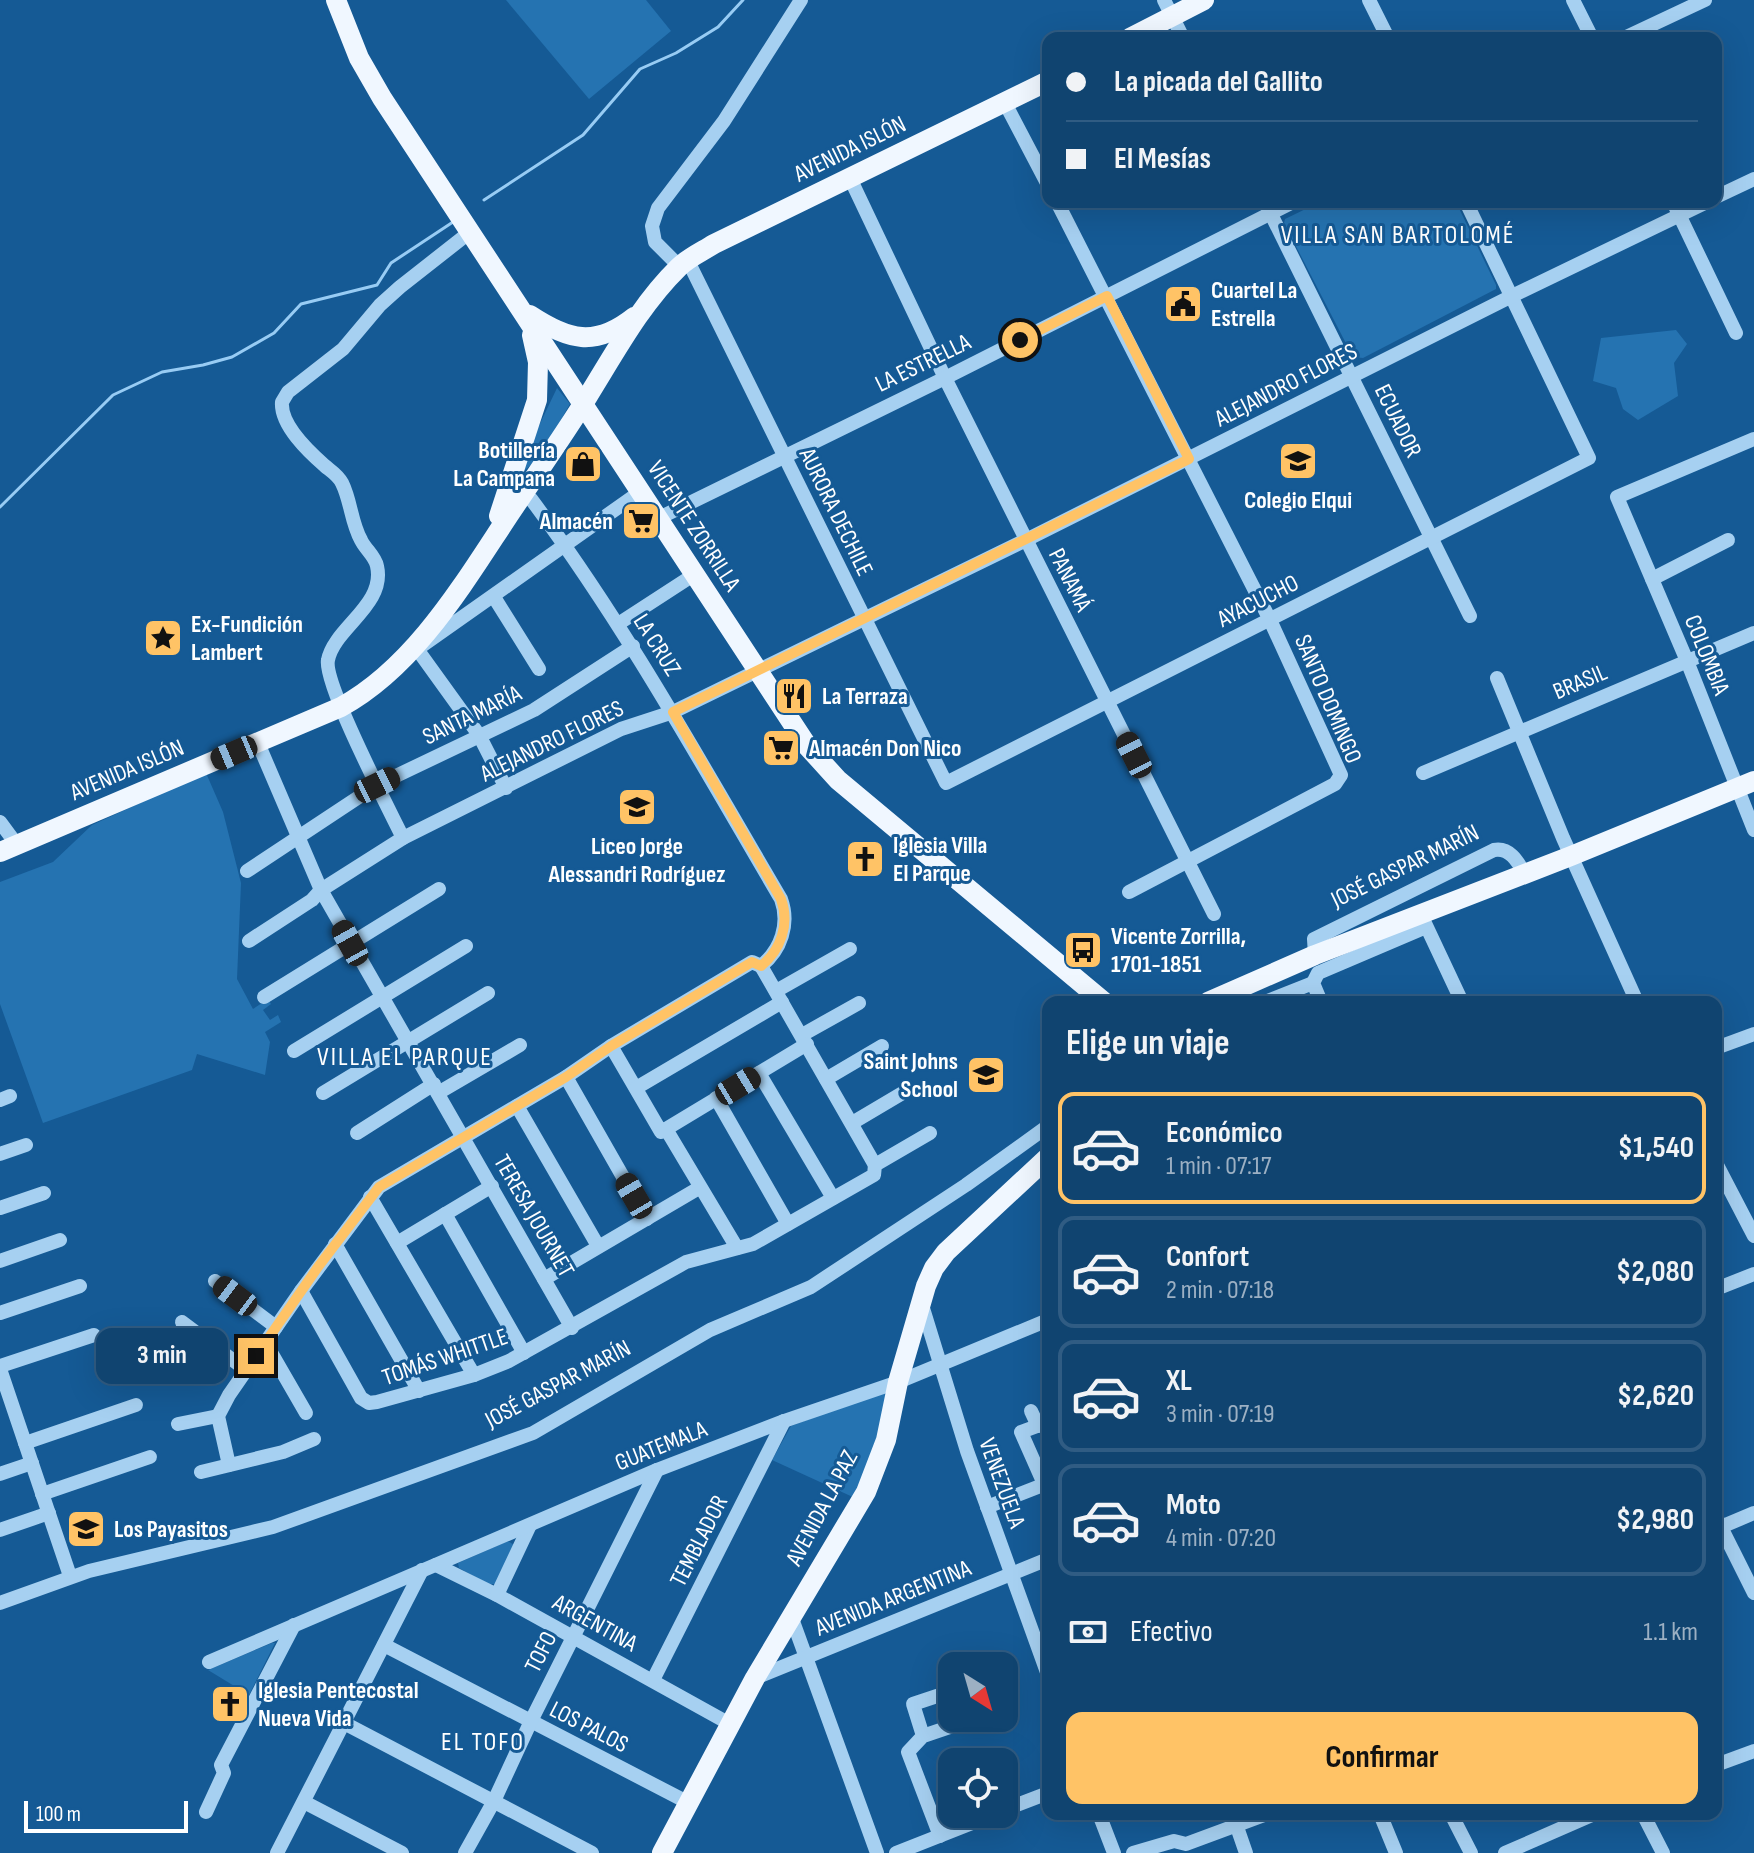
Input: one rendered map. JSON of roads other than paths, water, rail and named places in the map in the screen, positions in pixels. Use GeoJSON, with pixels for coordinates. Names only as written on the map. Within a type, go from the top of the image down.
{"type":"FeatureCollection","features":[{"type":"Feature","properties":{"kind":"main road","name":"VICENTE ZORRILLA"},"geometry":{"type":"LineString","coordinates":[[336,0],[370,78],[796,731],[838,780],[1097,996]]}},
{"type":"Feature","properties":{"kind":"main road"},"geometry":{"type":"LineString","coordinates":[[1138,32],[1168,8],[1204,0]]}},
{"type":"Feature","properties":{"kind":"main road","name":"AVENIDA ISLÓN"},"geometry":{"type":"LineString","coordinates":[[587,408],[640,312],[656,290],[681,265],[714,244],[1042,84]]}},
{"type":"Feature","properties":{"kind":"main road","name":"AVENIDA ISLÓN"},"geometry":{"type":"LineString","coordinates":[[8,849],[341,707],[380,682],[414,652],[525,499],[681,265]]}},
{"type":"Feature","properties":{"kind":"main road"},"geometry":{"type":"LineString","coordinates":[[520,309],[558,332],[586,338],[609,334],[640,312]]}},
{"type":"Feature","properties":{"kind":"main road"},"geometry":{"type":"LineString","coordinates":[[485,551],[537,400],[539,373],[536,352],[520,309]]}},
{"type":"Feature","properties":{"kind":"main road","name":"JOSÉ GASPAR MARÍN"},"geometry":{"type":"LineString","coordinates":[[1222,996],[1315,955],[1424,921],[1525,874],[1746,784]]}},
{"type":"Feature","properties":{"kind":"main road","name":"AVENIDA LA PAZ"},"geometry":{"type":"LineString","coordinates":[[662,1853],[755,1678],[866,1492],[886,1440],[898,1382],[930,1277],[946,1252],[1042,1163]]}},
{"type":"Feature","properties":{"kind":"street","name":"AURORA DECHILE"},"geometry":{"type":"LineString","coordinates":[[801,0],[724,121],[658,208],[652,226],[655,242],[681,265],[784,456],[946,783]]}},
{"type":"Feature","properties":{"kind":"street"},"geometry":{"type":"LineString","coordinates":[[1369,0],[1385,32]]}},
{"type":"Feature","properties":{"kind":"street"},"geometry":{"type":"LineString","coordinates":[[1573,0],[1589,32]]}},
{"type":"Feature","properties":{"kind":"street"},"geometry":{"type":"LineString","coordinates":[[1637,32],[1705,0]]}},
{"type":"Feature","properties":{"kind":"street"},"geometry":{"type":"LineString","coordinates":[[1168,8],[1180,32]]}},
{"type":"Feature","properties":{"kind":"street"},"geometry":{"type":"LineString","coordinates":[[1005,103],[1042,174]]}},
{"type":"Feature","properties":{"kind":"street","name":"PANAMÁ"},"geometry":{"type":"LineString","coordinates":[[850,178],[945,378],[1214,914]]}},
{"type":"Feature","properties":{"kind":"street"},"geometry":{"type":"LineString","coordinates":[[1722,194],[1754,179]]}},
{"type":"Feature","properties":{"kind":"street","name":"SANTO DOMINGO"},"geometry":{"type":"LineString","coordinates":[[1060,208],[1270,620],[1341,775],[1335,784],[1188,862]]}},
{"type":"Feature","properties":{"kind":"street","name":"LA ESTRELLA"},"geometry":{"type":"LineString","coordinates":[[657,519],[1107,296],[1268,208]]}},
{"type":"Feature","properties":{"kind":"street","name":"ECUADOR"},"geometry":{"type":"LineString","coordinates":[[1268,208],[1470,616]]}},
{"type":"Feature","properties":{"kind":"street"},"geometry":{"type":"LineString","coordinates":[[1469,208],[1512,296]]}},
{"type":"Feature","properties":{"kind":"street"},"geometry":{"type":"LineString","coordinates":[[1676,209],[1736,333]]}},
{"type":"Feature","properties":{"kind":"street","name":"ALEJANDRO FLORES"},"geometry":{"type":"LineString","coordinates":[[249,941],[403,838],[621,729],[673,712],[1026,540],[1512,296],[1676,209]]}},
{"type":"Feature","properties":{"kind":"street"},"geometry":{"type":"LineString","coordinates":[[403,838],[329,678],[328,660],[368,602],[376,581],[377,565],[358,534],[341,481],[297,436],[283,414],[282,402],[288,392],[343,349],[380,305],[470,232]]}},
{"type":"Feature","properties":{"kind":"street","name":"AYACUCHO"},"geometry":{"type":"LineString","coordinates":[[946,783],[1589,458],[1512,296]]}},
{"type":"Feature","properties":{"kind":"street","name":"COLOMBIA"},"geometry":{"type":"LineString","coordinates":[[1754,439],[1617,497],[1687,661],[1746,784],[1754,830]]}},
{"type":"Feature","properties":{"kind":"street"},"geometry":{"type":"LineString","coordinates":[[506,788],[479,735],[414,652],[640,492]]}},
{"type":"Feature","properties":{"kind":"street","name":"LA CRUZ"},"geometry":{"type":"LineString","coordinates":[[525,499],[566,546],[633,646],[781,899],[785,911],[782,937],[774,955],[761,966]]}},
{"type":"Feature","properties":{"kind":"street"},"geometry":{"type":"LineString","coordinates":[[1652,579],[1728,540]]}},
{"type":"Feature","properties":{"kind":"street"},"geometry":{"type":"LineString","coordinates":[[618,624],[695,574]]}},
{"type":"Feature","properties":{"kind":"street"},"geometry":{"type":"LineString","coordinates":[[494,597],[539,669]]}},
{"type":"Feature","properties":{"kind":"street","name":"BRASIL"},"geometry":{"type":"LineString","coordinates":[[1423,773],[1754,633]]}},
{"type":"Feature","properties":{"kind":"street","name":"SANTA MARÍA"},"geometry":{"type":"LineString","coordinates":[[247,871],[377,785],[534,710],[633,646]]}},
{"type":"Feature","properties":{"kind":"street"},"geometry":{"type":"LineString","coordinates":[[1497,678],[1571,856],[1634,996]]}},
{"type":"Feature","properties":{"kind":"street","name":"TERESA JOURNET"},"geometry":{"type":"LineString","coordinates":[[258,743],[321,890],[572,1328]]}},
{"type":"Feature","properties":{"kind":"street"},"geometry":{"type":"LineString","coordinates":[[0,822],[8,849]]}},
{"type":"Feature","properties":{"kind":"street","name":"JOSÉ GASPAR MARÍN"},"geometry":{"type":"LineString","coordinates":[[1315,955],[1314,939],[1494,850],[1510,853],[1525,874]]}},
{"type":"Feature","properties":{"kind":"street"},"geometry":{"type":"LineString","coordinates":[[1129,892],[1188,862]]}},
{"type":"Feature","properties":{"kind":"street"},"geometry":{"type":"LineString","coordinates":[[264,997],[439,889]]}},
{"type":"Feature","properties":{"kind":"street"},"geometry":{"type":"LineString","coordinates":[[1280,996],[1313,983],[1318,973],[1424,921],[1459,996]]}},
{"type":"Feature","properties":{"kind":"street"},"geometry":{"type":"LineString","coordinates":[[294,1051],[466,946]]}},
{"type":"Feature","properties":{"kind":"street"},"geometry":{"type":"LineString","coordinates":[[636,1088],[850,949]]}},
{"type":"Feature","properties":{"kind":"street"},"geometry":{"type":"LineString","coordinates":[[229,1465],[218,1416],[265,1342],[379,1187],[752,962],[761,966],[875,1165],[930,1133]]}},
{"type":"Feature","properties":{"kind":"street"},"geometry":{"type":"LineString","coordinates":[[1313,983],[1318,996]]}},
{"type":"Feature","properties":{"kind":"street"},"geometry":{"type":"LineString","coordinates":[[323,1093],[488,993]]}},
{"type":"Feature","properties":{"kind":"street"},"geometry":{"type":"LineString","coordinates":[[664,1130],[759,1073],[859,1003]]}},
{"type":"Feature","properties":{"kind":"street"},"geometry":{"type":"LineString","coordinates":[[1722,1046],[1754,1034]]}},
{"type":"Feature","properties":{"kind":"street"},"geometry":{"type":"LineString","coordinates":[[357,1133],[520,1045]]}},
{"type":"Feature","properties":{"kind":"street"},"geometry":{"type":"LineString","coordinates":[[611,1046],[737,1248]]}},
{"type":"Feature","properties":{"kind":"street"},"geometry":{"type":"LineString","coordinates":[[826,1079],[882,1046]]}},
{"type":"Feature","properties":{"kind":"street"},"geometry":{"type":"LineString","coordinates":[[759,1073],[833,1198]]}},
{"type":"Feature","properties":{"kind":"street"},"geometry":{"type":"LineString","coordinates":[[566,1077],[647,1219]]}},
{"type":"Feature","properties":{"kind":"street"},"geometry":{"type":"LineString","coordinates":[[852,1123],[906,1091]]}},
{"type":"Feature","properties":{"kind":"street"},"geometry":{"type":"LineString","coordinates":[[716,1098],[788,1224]]}},
{"type":"Feature","properties":{"kind":"street"},"geometry":{"type":"LineString","coordinates":[[517,1106],[598,1246]]}},
{"type":"Feature","properties":{"kind":"street","name":"JOSÉ GASPAR MARÍN"},"geometry":{"type":"LineString","coordinates":[[0,1603],[70,1576],[137,1557],[273,1527],[533,1433],[723,1323],[811,1287],[966,1185],[1042,1130]]}},
{"type":"Feature","properties":{"kind":"street"},"geometry":{"type":"LineString","coordinates":[[0,1154],[26,1145]]}},
{"type":"Feature","properties":{"kind":"street","name":"TOMÁS WHITTLE"},"geometry":{"type":"LineString","coordinates":[[301,1291],[361,1398],[369,1403],[377,1402],[474,1375],[524,1353],[686,1262],[753,1244],[874,1175],[875,1165]]}},
{"type":"Feature","properties":{"kind":"street"},"geometry":{"type":"LineString","coordinates":[[1722,1175],[1754,1236]]}},
{"type":"Feature","properties":{"kind":"street"},"geometry":{"type":"LineString","coordinates":[[397,1243],[492,1186]]}},
{"type":"Feature","properties":{"kind":"street"},"geometry":{"type":"LineString","coordinates":[[544,1279],[699,1188]]}},
{"type":"Feature","properties":{"kind":"street"},"geometry":{"type":"LineString","coordinates":[[0,1208],[44,1193]]}},
{"type":"Feature","properties":{"kind":"street"},"geometry":{"type":"LineString","coordinates":[[370,1197],[474,1375]]}},
{"type":"Feature","properties":{"kind":"street"},"geometry":{"type":"LineString","coordinates":[[445,1214],[524,1353]]}},
{"type":"Feature","properties":{"kind":"street"},"geometry":{"type":"LineString","coordinates":[[0,1261],[60,1240]]}},
{"type":"Feature","properties":{"kind":"street"},"geometry":{"type":"LineString","coordinates":[[335,1244],[419,1391]]}},
{"type":"Feature","properties":{"kind":"street"},"geometry":{"type":"LineString","coordinates":[[1722,1287],[1754,1274]]}},
{"type":"Feature","properties":{"kind":"street"},"geometry":{"type":"LineString","coordinates":[[215,1281],[276,1327]]}},
{"type":"Feature","properties":{"kind":"street"},"geometry":{"type":"LineString","coordinates":[[0,1313],[80,1286]]}},
{"type":"Feature","properties":{"kind":"street","name":"VENEZUELA"},"geometry":{"type":"LineString","coordinates":[[922,1304],[939,1365],[987,1507],[1042,1659]]}},
{"type":"Feature","properties":{"kind":"street"},"geometry":{"type":"LineString","coordinates":[[182,1322],[246,1370]]}},
{"type":"Feature","properties":{"kind":"street","name":"GUATEMALA"},"geometry":{"type":"LineString","coordinates":[[209,1662],[657,1470],[784,1421],[898,1382],[1042,1322]]}},
{"type":"Feature","properties":{"kind":"street"},"geometry":{"type":"LineString","coordinates":[[70,1576],[1,1373],[94,1335]]}},
{"type":"Feature","properties":{"kind":"street"},"geometry":{"type":"LineString","coordinates":[[265,1342],[306,1413]]}},
{"type":"Feature","properties":{"kind":"street"},"geometry":{"type":"LineString","coordinates":[[25,1443],[136,1405]]}},
{"type":"Feature","properties":{"kind":"street"},"geometry":{"type":"LineString","coordinates":[[1031,1411],[1042,1423]]}},
{"type":"Feature","properties":{"kind":"street"},"geometry":{"type":"LineString","coordinates":[[178,1424],[218,1416]]}},
{"type":"Feature","properties":{"kind":"street","name":"TEMBLADOR"},"geometry":{"type":"LineString","coordinates":[[653,1680],[784,1421]]}},
{"type":"Feature","properties":{"kind":"street"},"geometry":{"type":"LineString","coordinates":[[1042,1424],[1021,1432],[1042,1476]]}},
{"type":"Feature","properties":{"kind":"street"},"geometry":{"type":"LineString","coordinates":[[201,1472],[283,1452],[314,1439]]}},
{"type":"Feature","properties":{"kind":"street"},"geometry":{"type":"LineString","coordinates":[[42,1494],[150,1457]]}},
{"type":"Feature","properties":{"kind":"street"},"geometry":{"type":"LineString","coordinates":[[0,1474],[32,1463]]}},
{"type":"Feature","properties":{"kind":"street","name":"TOFO"},"geometry":{"type":"LineString","coordinates":[[465,1853],[494,1801],[657,1470]]}},
{"type":"Feature","properties":{"kind":"street"},"geometry":{"type":"LineString","coordinates":[[987,1507],[1042,1486]]}},
{"type":"Feature","properties":{"kind":"street"},"geometry":{"type":"LineString","coordinates":[[0,1530],[49,1513]]}},
{"type":"Feature","properties":{"kind":"street"},"geometry":{"type":"LineString","coordinates":[[1722,1523],[1754,1513]]}},
{"type":"Feature","properties":{"kind":"street"},"geometry":{"type":"LineString","coordinates":[[497,1595],[530,1525]]}},
{"type":"Feature","properties":{"kind":"street"},"geometry":{"type":"LineString","coordinates":[[1722,1532],[1754,1593]]}},
{"type":"Feature","properties":{"kind":"street","name":"AVENIDA ARGENTINA"},"geometry":{"type":"LineString","coordinates":[[755,1678],[1042,1561]]}},
{"type":"Feature","properties":{"kind":"street"},"geometry":{"type":"LineString","coordinates":[[277,1853],[384,1645],[429,1567]]}},
{"type":"Feature","properties":{"kind":"street","name":"ARGENTINA"},"geometry":{"type":"LineString","coordinates":[[429,1567],[497,1595],[730,1724]]}},
{"type":"Feature","properties":{"kind":"street"},"geometry":{"type":"LineString","coordinates":[[791,1616],[877,1853]]}},
{"type":"Feature","properties":{"kind":"street"},"geometry":{"type":"LineString","coordinates":[[206,1812],[224,1773],[221,1765],[294,1625]]}},
{"type":"Feature","properties":{"kind":"street","name":"LOS PALOS"},"geometry":{"type":"LineString","coordinates":[[384,1645],[689,1803]]}},
{"type":"Feature","properties":{"kind":"street"},"geometry":{"type":"LineString","coordinates":[[923,1736],[913,1704],[938,1696]]}},
{"type":"Feature","properties":{"kind":"street"},"geometry":{"type":"LineString","coordinates":[[344,1723],[592,1853]]}},
{"type":"Feature","properties":{"kind":"street"},"geometry":{"type":"LineString","coordinates":[[938,1731],[923,1736],[908,1752],[940,1836]]}},
{"type":"Feature","properties":{"kind":"street"},"geometry":{"type":"LineString","coordinates":[[1722,1763],[1754,1751]]}},
{"type":"Feature","properties":{"kind":"street"},"geometry":{"type":"LineString","coordinates":[[1018,1805],[1042,1795]]}},
{"type":"Feature","properties":{"kind":"street"},"geometry":{"type":"LineString","coordinates":[[304,1802],[402,1853]]}},
{"type":"Feature","properties":{"kind":"street"},"geometry":{"type":"LineString","coordinates":[[1101,1820],[1114,1853]]}},
{"type":"Feature","properties":{"kind":"street"},"geometry":{"type":"LineString","coordinates":[[1133,1853],[1174,1841],[1186,1844],[1253,1820]]}},
{"type":"Feature","properties":{"kind":"street"},"geometry":{"type":"LineString","coordinates":[[1382,1820],[1396,1853]]}},
{"type":"Feature","properties":{"kind":"street"},"geometry":{"type":"LineString","coordinates":[[1454,1820],[1471,1853]]}},
{"type":"Feature","properties":{"kind":"street"},"geometry":{"type":"LineString","coordinates":[[1505,1853],[1580,1820]]}},
{"type":"Feature","properties":{"kind":"street"},"geometry":{"type":"LineString","coordinates":[[1646,1820],[1663,1853]]}},
{"type":"Feature","properties":{"kind":"street"},"geometry":{"type":"LineString","coordinates":[[1237,1827],[1246,1853]]}},
{"type":"Feature","properties":{"kind":"street"},"geometry":{"type":"LineString","coordinates":[[896,1853],[960,1828]]}},
{"type":"Feature","properties":{"kind":"waterway"},"geometry":{"type":"LineString","coordinates":[[484,200],[583,135],[640,69],[676,53],[718,27],[743,0]]}},
{"type":"Feature","properties":{"kind":"waterway"},"geometry":{"type":"LineString","coordinates":[[0,507],[113,395],[162,372],[232,357],[274,333],[301,304],[377,285],[391,263],[453,222]]}},
{"type":"Feature","properties":{"kind":"place","name":"Cuartel La Estrella"},"geometry":{"type":"Point","coordinates":[1183,304]}},
{"type":"Feature","properties":{"kind":"place","name":"Colegio Elqui"},"geometry":{"type":"Point","coordinates":[1298,461]}},
{"type":"Feature","properties":{"kind":"place","name":"Botillería La Campana"},"geometry":{"type":"Point","coordinates":[583,464]}},
{"type":"Feature","properties":{"kind":"place","name":"Almacén"},"geometry":{"type":"Point","coordinates":[641,521]}},
{"type":"Feature","properties":{"kind":"place","name":"Ex-Fundición Lambert"},"geometry":{"type":"Point","coordinates":[163,638]}},
{"type":"Feature","properties":{"kind":"place","name":"La Terraza"},"geometry":{"type":"Point","coordinates":[794,696]}},
{"type":"Feature","properties":{"kind":"place","name":"Almacén Don Nico"},"geometry":{"type":"Point","coordinates":[781,748]}},
{"type":"Feature","properties":{"kind":"place","name":"Liceo Jorge Alessandri Rodríguez"},"geometry":{"type":"Point","coordinates":[637,807]}},
{"type":"Feature","properties":{"kind":"place","name":"Iglesia Villa El Parque"},"geometry":{"type":"Point","coordinates":[865,859]}},
{"type":"Feature","properties":{"kind":"place","name":"Vicente Zorrilla, 1701-1851"},"geometry":{"type":"Point","coordinates":[1083,950]}},
{"type":"Feature","properties":{"kind":"place","name":"Saint Johns School"},"geometry":{"type":"Point","coordinates":[986,1075]}},
{"type":"Feature","properties":{"kind":"place","name":"Los Payasitos"},"geometry":{"type":"Point","coordinates":[86,1529]}},
{"type":"Feature","properties":{"kind":"place","name":"Iglesia Pentecostal Nueva Vida"},"geometry":{"type":"Point","coordinates":[230,1704]}},
{"type":"Feature","properties":{"kind":"district","name":"VILLA SAN BARTOLOMÉ"},"geometry":{"type":"Point","coordinates":[1398,235]}},
{"type":"Feature","properties":{"kind":"district","name":"VILLA EL PARQUE"},"geometry":{"type":"Point","coordinates":[405,1057]}},
{"type":"Feature","properties":{"kind":"district","name":"EL TOFO"},"geometry":{"type":"Point","coordinates":[483,1742]}}]}
